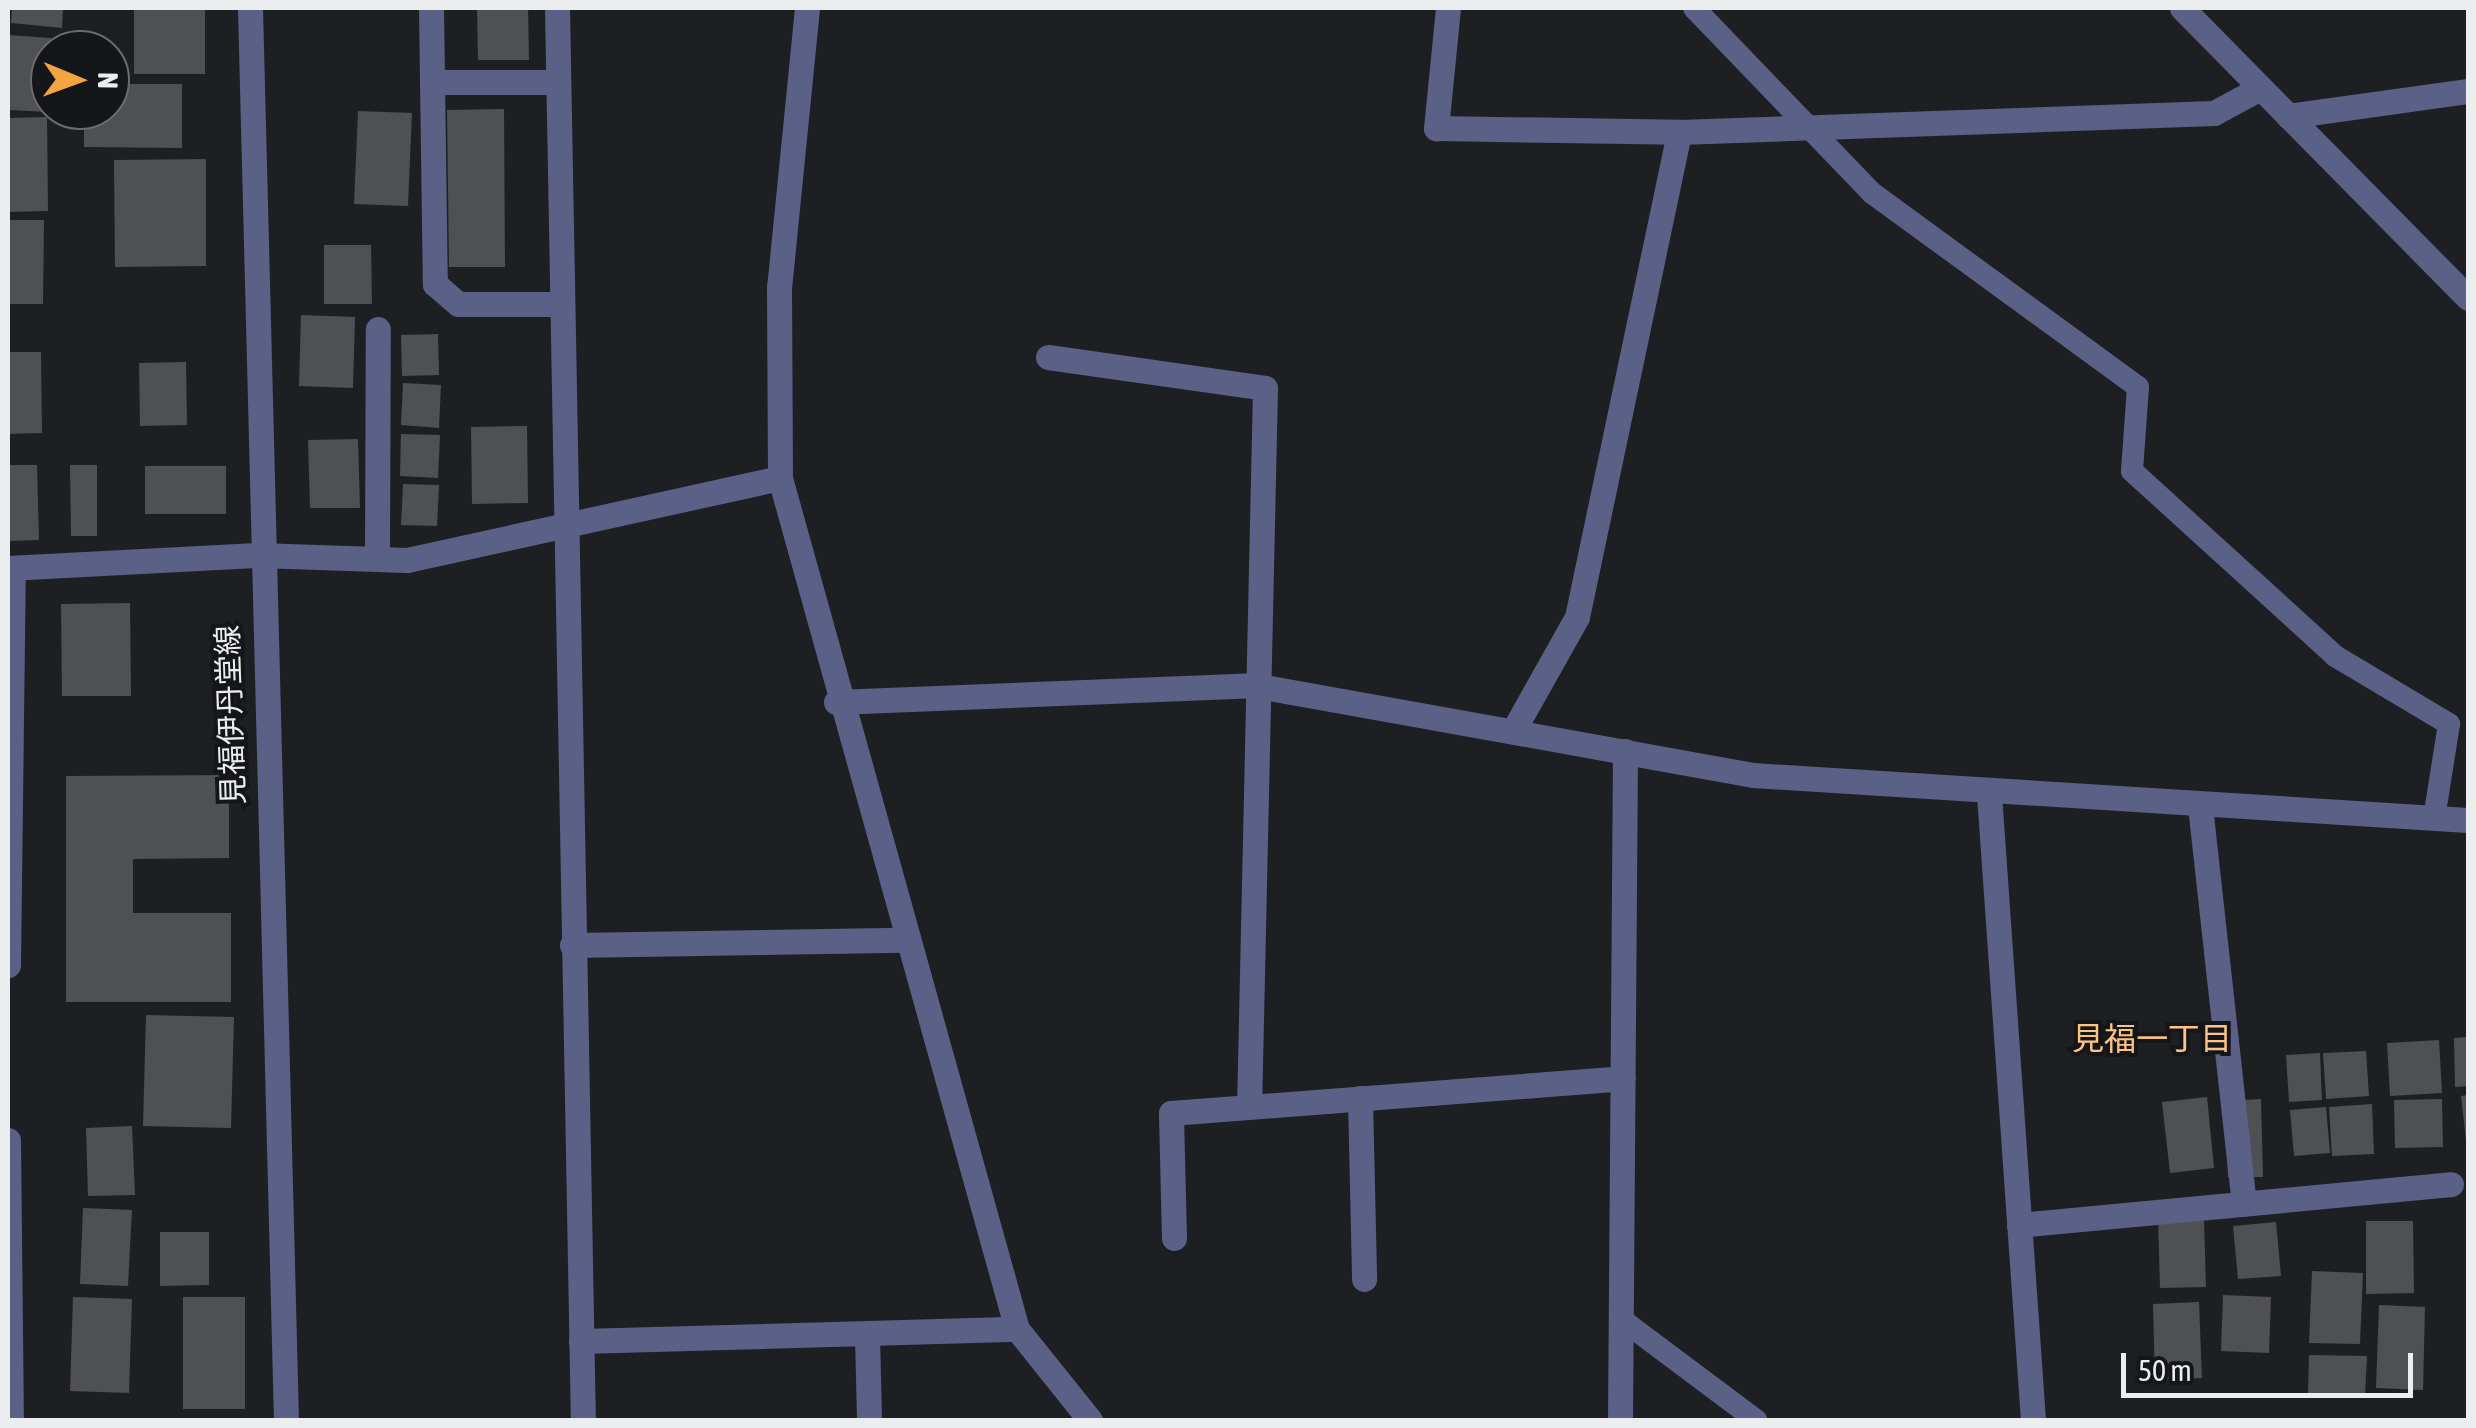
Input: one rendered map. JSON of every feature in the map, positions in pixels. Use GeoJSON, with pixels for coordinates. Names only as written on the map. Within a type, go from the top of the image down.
{"type":"FeatureCollection","features":[{"type":"Feature","properties":{"kind":"street","name":"見福伊丹堂線"},"geometry":{"type":"LineString","coordinates":[[250,8],[258,555],[286,1420]]}},
{"type":"Feature","properties":{"kind":"street"},"geometry":{"type":"LineString","coordinates":[[431,8],[435,284],[458,304],[560,304]]}},
{"type":"Feature","properties":{"kind":"street"},"geometry":{"type":"LineString","coordinates":[[557,8],[562,521],[583,1420]]}},
{"type":"Feature","properties":{"kind":"street"},"geometry":{"type":"LineString","coordinates":[[807,8],[779,287],[780,478],[836,702],[1016,1329],[1090,1420]]}},
{"type":"Feature","properties":{"kind":"street"},"geometry":{"type":"LineString","coordinates":[[1448,8],[1436,128],[1679,132],[2214,112],[2260,88]]}},
{"type":"Feature","properties":{"kind":"street"},"geometry":{"type":"LineString","coordinates":[[2182,8],[2468,298]]}},
{"type":"Feature","properties":{"kind":"street"},"geometry":{"type":"LineString","coordinates":[[432,82],[558,82]]}},
{"type":"Feature","properties":{"kind":"street"},"geometry":{"type":"LineString","coordinates":[[2288,116],[2468,92]]}},
{"type":"Feature","properties":{"kind":"street"},"geometry":{"type":"LineString","coordinates":[[1512,731],[1577,618],[1679,132]]}},
{"type":"Feature","properties":{"kind":"street"},"geometry":{"type":"LineString","coordinates":[[378,328],[378,559]]}},
{"type":"Feature","properties":{"kind":"street"},"geometry":{"type":"LineString","coordinates":[[1048,356],[1265,388],[1253,685],[1249,1107]]}},
{"type":"Feature","properties":{"kind":"street"},"geometry":{"type":"LineString","coordinates":[[8,966],[10,568],[258,555],[378,559],[780,478]]}},
{"type":"Feature","properties":{"kind":"street"},"geometry":{"type":"LineString","coordinates":[[836,702],[1253,685],[1752,775],[1989,794],[2468,820]]}},
{"type":"Feature","properties":{"kind":"street"},"geometry":{"type":"LineString","coordinates":[[1620,1420],[1626,750]]}},
{"type":"Feature","properties":{"kind":"street"},"geometry":{"type":"LineString","coordinates":[[1989,794],[2033,1420]]}},
{"type":"Feature","properties":{"kind":"street"},"geometry":{"type":"LineString","coordinates":[[2200,806],[2244,1204]]}},
{"type":"Feature","properties":{"kind":"street"},"geometry":{"type":"LineString","coordinates":[[572,945],[904,940]]}},
{"type":"Feature","properties":{"kind":"street"},"geometry":{"type":"LineString","coordinates":[[1174,1238],[1171,1113],[1623,1078]]}},
{"type":"Feature","properties":{"kind":"street"},"geometry":{"type":"LineString","coordinates":[[1360,1098],[1364,1279]]}},
{"type":"Feature","properties":{"kind":"street"},"geometry":{"type":"LineString","coordinates":[[8,1140],[11,1420]]}},
{"type":"Feature","properties":{"kind":"street"},"geometry":{"type":"LineString","coordinates":[[2019,1225],[2451,1184]]}},
{"type":"Feature","properties":{"kind":"street"},"geometry":{"type":"LineString","coordinates":[[581,1341],[1016,1329]]}},
{"type":"Feature","properties":{"kind":"street"},"geometry":{"type":"LineString","coordinates":[[867,1336],[869,1420]]}},
{"type":"Feature","properties":{"kind":"lane"},"geometry":{"type":"LineString","coordinates":[[1694,8],[1800,127],[1872,192],[2138,387],[2132,472],[2335,656],[2449,724],[2434,819]]}},
{"type":"Feature","properties":{"kind":"lane"},"geometry":{"type":"LineString","coordinates":[[1621,1319],[1756,1420]]}},
{"type":"Feature","properties":{"kind":"building"},"geometry":{"type":"Polygon","coordinates":[[[12,8],[63,8],[62,28],[11,23],[12,8]]]}},
{"type":"Feature","properties":{"kind":"building"},"geometry":{"type":"Polygon","coordinates":[[[134,8],[205,8],[205,74],[134,74],[134,8]]]}},
{"type":"Feature","properties":{"kind":"building"},"geometry":{"type":"Polygon","coordinates":[[[477,8],[528,8],[529,60],[478,60],[477,8]]]}},
{"type":"Feature","properties":{"kind":"building"},"geometry":{"type":"Polygon","coordinates":[[[8,35],[30,37],[30,111],[8,110],[8,35]]]}},
{"type":"Feature","properties":{"kind":"building"},"geometry":{"type":"Polygon","coordinates":[[[130,84],[182,84],[182,148],[84,147],[84,130],[130,130],[130,84]]]}},
{"type":"Feature","properties":{"kind":"building"},"geometry":{"type":"Polygon","coordinates":[[[504,109],[505,267],[449,267],[447,110],[504,109]]]}},
{"type":"Feature","properties":{"kind":"building"},"geometry":{"type":"Polygon","coordinates":[[[358,111],[412,113],[408,206],[354,204],[358,111]]]}},
{"type":"Feature","properties":{"kind":"building"},"geometry":{"type":"Polygon","coordinates":[[[30,117],[30,130],[47,130],[48,211],[8,212],[8,118],[30,117]]]}},
{"type":"Feature","properties":{"kind":"building"},"geometry":{"type":"Polygon","coordinates":[[[206,159],[206,266],[115,267],[114,160],[206,159]]]}},
{"type":"Feature","properties":{"kind":"building"},"geometry":{"type":"Polygon","coordinates":[[[8,220],[44,220],[43,304],[8,304],[8,220]]]}},
{"type":"Feature","properties":{"kind":"building"},"geometry":{"type":"Polygon","coordinates":[[[324,245],[371,245],[372,304],[324,304],[324,245]]]}},
{"type":"Feature","properties":{"kind":"building"},"geometry":{"type":"Polygon","coordinates":[[[301,315],[355,317],[353,388],[299,386],[301,315]]]}},
{"type":"Feature","properties":{"kind":"building"},"geometry":{"type":"Polygon","coordinates":[[[438,334],[439,375],[402,376],[401,335],[438,334]]]}},
{"type":"Feature","properties":{"kind":"building"},"geometry":{"type":"Polygon","coordinates":[[[8,352],[41,352],[42,433],[8,434],[8,352]]]}},
{"type":"Feature","properties":{"kind":"building"},"geometry":{"type":"Polygon","coordinates":[[[186,362],[187,425],[140,426],[139,363],[186,362]]]}},
{"type":"Feature","properties":{"kind":"building"},"geometry":{"type":"Polygon","coordinates":[[[403,383],[441,385],[439,428],[401,425],[403,383]]]}},
{"type":"Feature","properties":{"kind":"building"},"geometry":{"type":"Polygon","coordinates":[[[527,426],[528,503],[472,504],[471,427],[527,426]]]}},
{"type":"Feature","properties":{"kind":"building"},"geometry":{"type":"Polygon","coordinates":[[[401,434],[440,435],[438,478],[400,476],[401,434]]]}},
{"type":"Feature","properties":{"kind":"building"},"geometry":{"type":"Polygon","coordinates":[[[358,439],[360,508],[310,508],[308,440],[358,439]]]}},
{"type":"Feature","properties":{"kind":"building"},"geometry":{"type":"Polygon","coordinates":[[[8,465],[37,465],[39,540],[8,541],[8,465]]]}},
{"type":"Feature","properties":{"kind":"building"},"geometry":{"type":"Polygon","coordinates":[[[70,465],[97,465],[97,536],[71,536],[70,465]]]}},
{"type":"Feature","properties":{"kind":"building"},"geometry":{"type":"Polygon","coordinates":[[[145,466],[226,466],[226,514],[145,514],[145,466]]]}},
{"type":"Feature","properties":{"kind":"building"},"geometry":{"type":"Polygon","coordinates":[[[403,484],[439,485],[437,526],[401,525],[403,484]]]}},
{"type":"Feature","properties":{"kind":"building"},"geometry":{"type":"Polygon","coordinates":[[[130,603],[131,696],[62,696],[61,604],[130,603]]]}},
{"type":"Feature","properties":{"kind":"building"},"geometry":{"type":"Polygon","coordinates":[[[229,775],[229,858],[133,859],[133,913],[231,913],[231,1002],[66,1002],[66,776],[229,775]]]}},
{"type":"Feature","properties":{"kind":"building"},"geometry":{"type":"Polygon","coordinates":[[[146,1015],[234,1017],[231,1128],[143,1126],[146,1015]]]}},
{"type":"Feature","properties":{"kind":"building"},"geometry":{"type":"Polygon","coordinates":[[[2468,1037],[2468,1086],[2455,1087],[2454,1038],[2468,1037]]]}},
{"type":"Feature","properties":{"kind":"building"},"geometry":{"type":"Polygon","coordinates":[[[2439,1040],[2442,1093],[2390,1096],[2387,1043],[2439,1040]]]}},
{"type":"Feature","properties":{"kind":"building"},"geometry":{"type":"Polygon","coordinates":[[[2366,1051],[2369,1096],[2326,1099],[2323,1053],[2366,1051]]]}},
{"type":"Feature","properties":{"kind":"building"},"geometry":{"type":"Polygon","coordinates":[[[2320,1053],[2322,1100],[2289,1102],[2286,1055],[2320,1053]]]}},
{"type":"Feature","properties":{"kind":"building"},"geometry":{"type":"Polygon","coordinates":[[[2468,1095],[2468,1141],[2466,1141],[2461,1096],[2468,1095]]]}},
{"type":"Feature","properties":{"kind":"building"},"geometry":{"type":"Polygon","coordinates":[[[2207,1097],[2214,1168],[2170,1173],[2162,1102],[2207,1097]]]}},
{"type":"Feature","properties":{"kind":"building"},"geometry":{"type":"Polygon","coordinates":[[[2261,1099],[2263,1177],[2228,1177],[2225,1101],[2261,1099]]]}},
{"type":"Feature","properties":{"kind":"building"},"geometry":{"type":"Polygon","coordinates":[[[2442,1099],[2443,1147],[2395,1148],[2394,1100],[2442,1099]]]}},
{"type":"Feature","properties":{"kind":"building"},"geometry":{"type":"Polygon","coordinates":[[[2372,1104],[2374,1154],[2332,1156],[2329,1107],[2372,1104]]]}},
{"type":"Feature","properties":{"kind":"building"},"geometry":{"type":"Polygon","coordinates":[[[2326,1107],[2330,1153],[2294,1156],[2290,1110],[2326,1107]]]}},
{"type":"Feature","properties":{"kind":"building"},"geometry":{"type":"Polygon","coordinates":[[[132,1126],[135,1195],[88,1196],[86,1128],[132,1126]]]}},
{"type":"Feature","properties":{"kind":"building"},"geometry":{"type":"Polygon","coordinates":[[[83,1208],[132,1210],[128,1286],[80,1284],[83,1208]]]}},
{"type":"Feature","properties":{"kind":"building"},"geometry":{"type":"Polygon","coordinates":[[[2158,1220],[2204,1220],[2206,1287],[2160,1288],[2158,1220]]]}},
{"type":"Feature","properties":{"kind":"building"},"geometry":{"type":"Polygon","coordinates":[[[2366,1221],[2413,1221],[2414,1293],[2366,1294],[2366,1221]]]}},
{"type":"Feature","properties":{"kind":"building"},"geometry":{"type":"Polygon","coordinates":[[[2276,1222],[2281,1276],[2238,1279],[2233,1226],[2276,1222]]]}},
{"type":"Feature","properties":{"kind":"building"},"geometry":{"type":"Polygon","coordinates":[[[160,1232],[209,1232],[209,1285],[160,1286],[160,1232]]]}},
{"type":"Feature","properties":{"kind":"building"},"geometry":{"type":"Polygon","coordinates":[[[2312,1271],[2363,1273],[2360,1344],[2309,1343],[2312,1271]]]}},
{"type":"Feature","properties":{"kind":"building"},"geometry":{"type":"Polygon","coordinates":[[[2223,1295],[2271,1297],[2269,1353],[2221,1351],[2223,1295]]]}},
{"type":"Feature","properties":{"kind":"building"},"geometry":{"type":"Polygon","coordinates":[[[73,1297],[132,1299],[129,1393],[70,1391],[73,1297]]]}},
{"type":"Feature","properties":{"kind":"building"},"geometry":{"type":"Polygon","coordinates":[[[183,1297],[245,1297],[245,1409],[183,1409],[183,1297]]]}},
{"type":"Feature","properties":{"kind":"building"},"geometry":{"type":"Polygon","coordinates":[[[2199,1302],[2202,1378],[2155,1380],[2153,1304],[2199,1302]]]}},
{"type":"Feature","properties":{"kind":"building"},"geometry":{"type":"Polygon","coordinates":[[[2379,1305],[2425,1307],[2423,1390],[2376,1388],[2379,1305]]]}},
{"type":"Feature","properties":{"kind":"building"},"geometry":{"type":"Polygon","coordinates":[[[2309,1355],[2367,1356],[2365,1396],[2308,1394],[2309,1355]]]}},
{"type":"Feature","properties":{"kind":"district","name":"見福一丁目"},"geometry":{"type":"Point","coordinates":[2152,1039]}}]}
